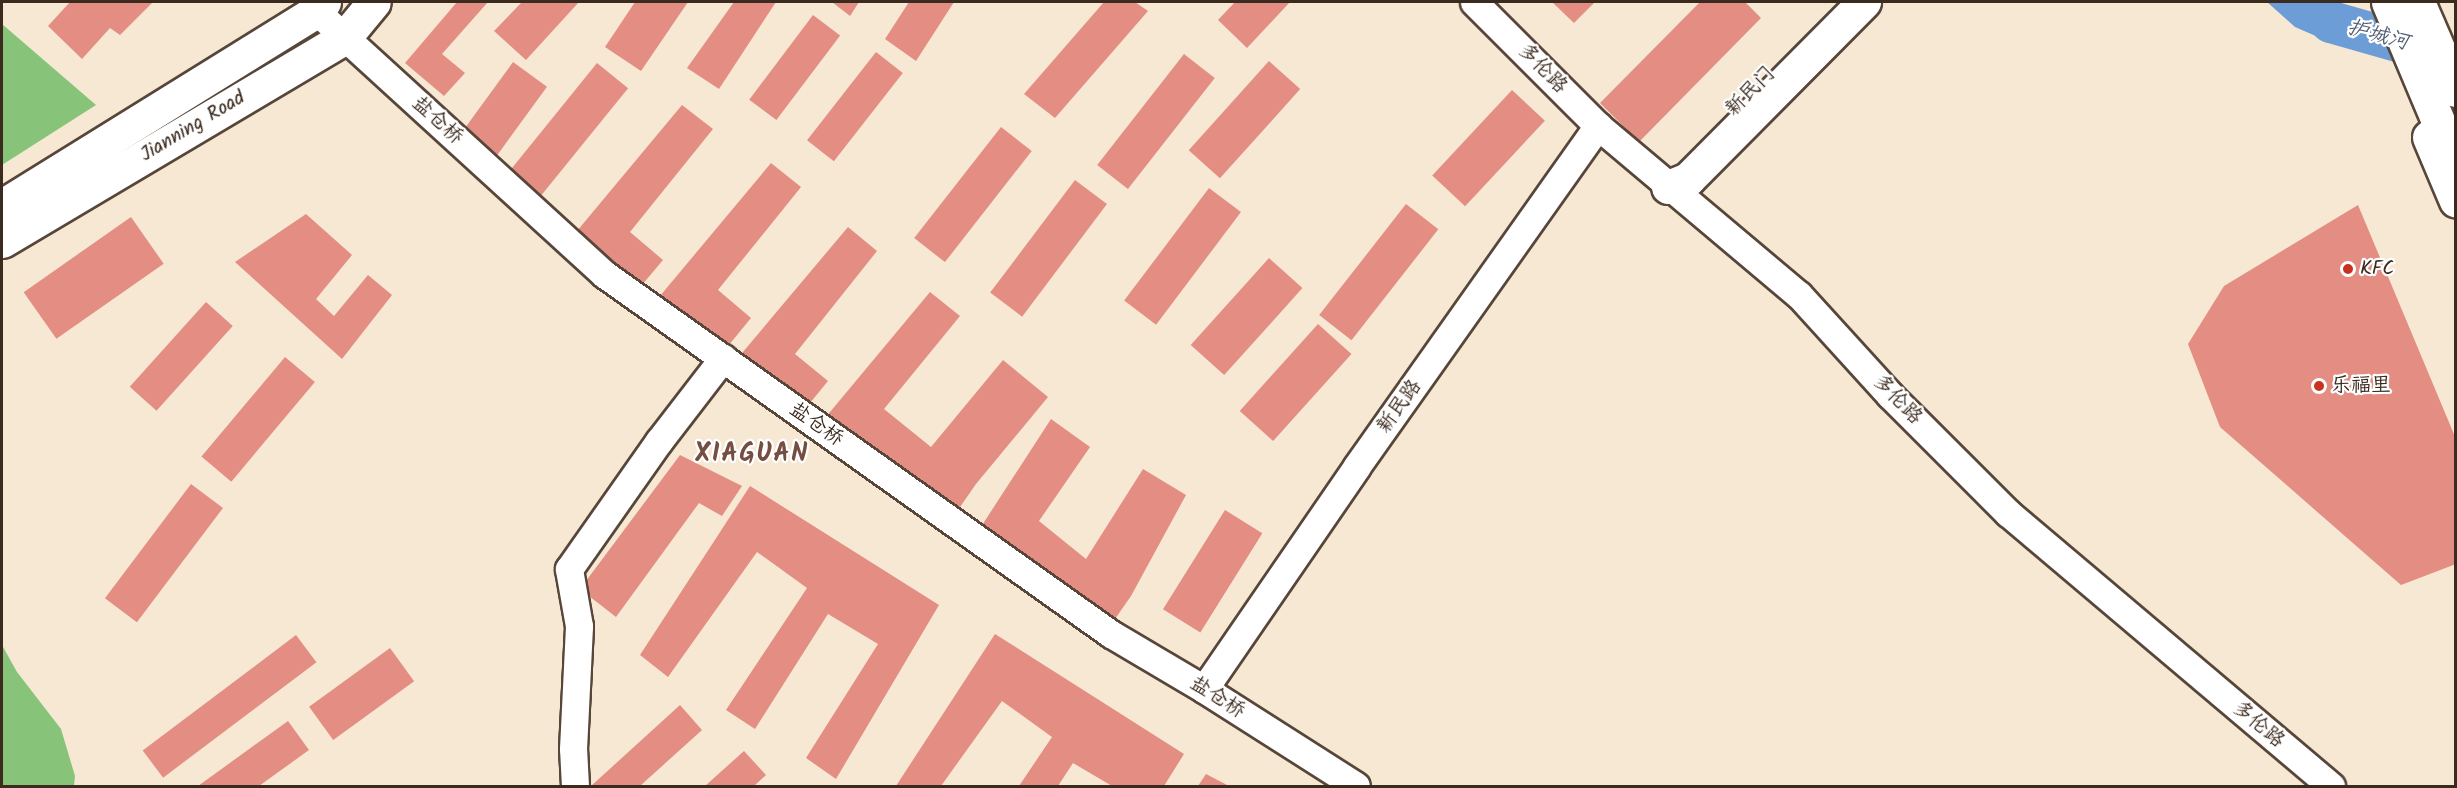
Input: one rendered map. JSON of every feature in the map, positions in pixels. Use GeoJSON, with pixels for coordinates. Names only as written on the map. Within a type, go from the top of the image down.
{"type":"FeatureCollection","features":[{"type":"Feature","properties":{"kind":"main road","name":"Jianning Road"},"geometry":{"type":"LineString","coordinates":[[2,241],[345,37],[374,2]]}},
{"type":"Feature","properties":{"kind":"main road","name":"新民门"},"geometry":{"type":"LineString","coordinates":[[1668,187],[1678,165],[1840,2]]}},
{"type":"Feature","properties":{"kind":"main road"},"geometry":{"type":"LineString","coordinates":[[1668,187],[1688,179],[1864,2]]}},
{"type":"Feature","properties":{"kind":"main road"},"geometry":{"type":"LineString","coordinates":[[2374,2],[2456,201]]}},
{"type":"Feature","properties":{"kind":"main road"},"geometry":{"type":"LineString","coordinates":[[2388,2],[2456,164]]}},
{"type":"Feature","properties":{"kind":"main road"},"geometry":{"type":"LineString","coordinates":[[2405,2],[2456,123]]}},
{"type":"Feature","properties":{"kind":"main road"},"geometry":{"type":"LineString","coordinates":[[2418,2],[2456,90]]}},
{"type":"Feature","properties":{"kind":"main road","name":"Jianning Road"},"geometry":{"type":"LineString","coordinates":[[2,206],[320,6]]}},
{"type":"Feature","properties":{"kind":"street","name":"多伦路"},"geometry":{"type":"LineString","coordinates":[[1474,2],[1598,126],[1799,295],[1890,395],[2008,513],[2331,786]]}},
{"type":"Feature","properties":{"kind":"street","name":"盐仓桥"},"geometry":{"type":"LineString","coordinates":[[320,6],[345,37],[604,274],[1111,634],[1204,689],[1356,786]]}},
{"type":"Feature","properties":{"kind":"street","name":"新民路"},"geometry":{"type":"LineString","coordinates":[[1204,689],[1357,466],[1598,126]]}},
{"type":"Feature","properties":{"kind":"street"},"geometry":{"type":"LineString","coordinates":[[575,786],[573,748],[579,626],[569,569],[659,441],[723,358]]}},
{"type":"Feature","properties":{"kind":"green space"},"geometry":{"type":"Polygon","coordinates":[[[2,24],[96,105],[2,165],[2,24]]]}},
{"type":"Feature","properties":{"kind":"green space"},"geometry":{"type":"Polygon","coordinates":[[[2,645],[17,672],[61,729],[75,776],[74,786],[2,786],[2,645]]]}},
{"type":"Feature","properties":{"kind":"water"},"geometry":{"type":"Polygon","coordinates":[[[2267,2],[2324,2],[2341,36],[2339,46],[2295,27],[2267,2]]]}},
{"type":"Feature","properties":{"kind":"building"},"geometry":{"type":"Polygon","coordinates":[[[70,2],[153,2],[120,35],[110,28],[82,59],[48,26],[70,2]]]}},
{"type":"Feature","properties":{"kind":"building"},"geometry":{"type":"Polygon","coordinates":[[[457,2],[488,2],[442,54],[465,73],[444,96],[405,63],[457,2]]]}},
{"type":"Feature","properties":{"kind":"building"},"geometry":{"type":"Polygon","coordinates":[[[522,2],[579,2],[526,60],[494,31],[522,2]]]}},
{"type":"Feature","properties":{"kind":"building"},"geometry":{"type":"Polygon","coordinates":[[[635,2],[688,2],[641,71],[605,47],[635,2]]]}},
{"type":"Feature","properties":{"kind":"building"},"geometry":{"type":"Polygon","coordinates":[[[734,2],[776,2],[719,89],[687,68],[734,2]]]}},
{"type":"Feature","properties":{"kind":"building"},"geometry":{"type":"Polygon","coordinates":[[[832,2],[859,2],[850,16],[832,2]]]}},
{"type":"Feature","properties":{"kind":"building"},"geometry":{"type":"Polygon","coordinates":[[[909,2],[954,2],[916,61],[885,39],[909,2]]]}},
{"type":"Feature","properties":{"kind":"building"},"geometry":{"type":"Polygon","coordinates":[[[1104,2],[1135,2],[1148,11],[1055,118],[1024,94],[1104,2]]]}},
{"type":"Feature","properties":{"kind":"building"},"geometry":{"type":"Polygon","coordinates":[[[1235,2],[1290,2],[1247,48],[1218,20],[1235,2]]]}},
{"type":"Feature","properties":{"kind":"building"},"geometry":{"type":"Polygon","coordinates":[[[1552,2],[1595,2],[1574,23],[1552,2]]]}},
{"type":"Feature","properties":{"kind":"building"},"geometry":{"type":"Polygon","coordinates":[[[1700,2],[1745,2],[1761,18],[1639,142],[1600,103],[1700,2]]]}},
{"type":"Feature","properties":{"kind":"building"},"geometry":{"type":"Polygon","coordinates":[[[813,15],[840,35],[776,120],[749,100],[813,15]]]}},
{"type":"Feature","properties":{"kind":"building"},"geometry":{"type":"Polygon","coordinates":[[[876,52],[903,73],[834,161],[807,140],[876,52]]]}},
{"type":"Feature","properties":{"kind":"building"},"geometry":{"type":"Polygon","coordinates":[[[1184,54],[1215,78],[1128,189],[1097,165],[1184,54]]]}},
{"type":"Feature","properties":{"kind":"building"},"geometry":{"type":"Polygon","coordinates":[[[1269,61],[1300,89],[1220,178],[1189,150],[1269,61]]]}},
{"type":"Feature","properties":{"kind":"building"},"geometry":{"type":"Polygon","coordinates":[[[513,62],[547,87],[496,156],[462,132],[513,62]]]}},
{"type":"Feature","properties":{"kind":"building"},"geometry":{"type":"Polygon","coordinates":[[[597,63],[628,88],[539,199],[508,173],[597,63]]]}},
{"type":"Feature","properties":{"kind":"building"},"geometry":{"type":"Polygon","coordinates":[[[1512,90],[1545,121],[1465,206],[1432,176],[1512,90]]]}},
{"type":"Feature","properties":{"kind":"building"},"geometry":{"type":"Polygon","coordinates":[[[682,105],[713,129],[630,232],[663,260],[636,292],[572,237],[682,105]]]}},
{"type":"Feature","properties":{"kind":"building"},"geometry":{"type":"Polygon","coordinates":[[[1001,127],[1032,151],[945,262],[914,238],[1001,127]]]}},
{"type":"Feature","properties":{"kind":"building"},"geometry":{"type":"Polygon","coordinates":[[[771,163],[801,187],[718,290],[751,318],[724,351],[660,296],[771,163]]]}},
{"type":"Feature","properties":{"kind":"building"},"geometry":{"type":"Polygon","coordinates":[[[1075,180],[1107,204],[1022,317],[990,293],[1075,180]]]}},
{"type":"Feature","properties":{"kind":"building"},"geometry":{"type":"Polygon","coordinates":[[[1209,188],[1241,212],[1156,325],[1124,301],[1209,188]]]}},
{"type":"Feature","properties":{"kind":"building"},"geometry":{"type":"Polygon","coordinates":[[[1406,204],[1438,229],[1352,340],[1319,315],[1406,204]]]}},
{"type":"Feature","properties":{"kind":"building","name":"乐福里"},"geometry":{"type":"Polygon","coordinates":[[[2358,205],[2456,439],[2456,564],[2401,585],[2220,427],[2188,344],[2224,286],[2358,205]]]}},
{"type":"Feature","properties":{"kind":"building"},"geometry":{"type":"Polygon","coordinates":[[[306,214],[352,255],[316,299],[334,316],[368,275],[392,295],[342,359],[235,262],[306,214]]]}},
{"type":"Feature","properties":{"kind":"building"},"geometry":{"type":"Polygon","coordinates":[[[131,217],[164,264],[56,339],[24,292],[131,217]]]}},
{"type":"Feature","properties":{"kind":"building"},"geometry":{"type":"Polygon","coordinates":[[[848,227],[877,251],[795,354],[828,381],[801,414],[737,359],[848,227]]]}},
{"type":"Feature","properties":{"kind":"building"},"geometry":{"type":"Polygon","coordinates":[[[1269,258],[1302,288],[1224,375],[1191,345],[1269,258]]]}},
{"type":"Feature","properties":{"kind":"building"},"geometry":{"type":"Polygon","coordinates":[[[930,292],[960,316],[884,409],[931,447],[1003,360],[1048,397],[976,484],[953,517],[820,424],[930,292]]]}},
{"type":"Feature","properties":{"kind":"building"},"geometry":{"type":"Polygon","coordinates":[[[206,302],[233,326],[156,411],[130,387],[206,302]]]}},
{"type":"Feature","properties":{"kind":"building"},"geometry":{"type":"Polygon","coordinates":[[[1318,324],[1351,354],[1273,441],[1240,411],[1318,324]]]}},
{"type":"Feature","properties":{"kind":"building"},"geometry":{"type":"Polygon","coordinates":[[[285,357],[315,382],[231,482],[201,457],[285,357]]]}},
{"type":"Feature","properties":{"kind":"building"},"geometry":{"type":"Polygon","coordinates":[[[1051,419],[1090,447],[1039,521],[1086,559],[1143,469],[1186,495],[1131,596],[1108,629],[975,536],[1051,419]]]}},
{"type":"Feature","properties":{"kind":"building"},"geometry":{"type":"Polygon","coordinates":[[[680,455],[742,486],[722,516],[699,503],[616,617],[580,589],[680,455]]]}},
{"type":"Feature","properties":{"kind":"building"},"geometry":{"type":"Polygon","coordinates":[[[191,484],[223,508],[137,622],[105,598],[191,484]]]}},
{"type":"Feature","properties":{"kind":"building"},"geometry":{"type":"Polygon","coordinates":[[[750,486],[939,605],[836,779],[806,758],[878,644],[828,614],[755,729],[726,710],[807,588],[757,552],[668,677],[640,655],[750,486]]]}},
{"type":"Feature","properties":{"kind":"building"},"geometry":{"type":"Polygon","coordinates":[[[1225,510],[1262,533],[1200,633],[1163,609],[1225,510]]]}},
{"type":"Feature","properties":{"kind":"building"},"geometry":{"type":"Polygon","coordinates":[[[995,634],[1184,754],[1164,786],[1112,786],[1073,763],[1058,786],[1019,786],[1052,737],[1002,701],[941,786],[896,786],[995,634]]]}},
{"type":"Feature","properties":{"kind":"building"},"geometry":{"type":"Polygon","coordinates":[[[296,635],[316,662],[163,778],[143,751],[296,635]]]}},
{"type":"Feature","properties":{"kind":"building"},"geometry":{"type":"Polygon","coordinates":[[[390,648],[414,681],[333,740],[309,707],[390,648]]]}},
{"type":"Feature","properties":{"kind":"building"},"geometry":{"type":"Polygon","coordinates":[[[680,705],[702,730],[640,786],[591,786],[680,705]]]}},
{"type":"Feature","properties":{"kind":"building"},"geometry":{"type":"Polygon","coordinates":[[[288,721],[309,750],[259,786],[198,786],[288,721]]]}},
{"type":"Feature","properties":{"kind":"building"},"geometry":{"type":"Polygon","coordinates":[[[744,751],[766,775],[754,786],[705,786],[744,751]]]}},
{"type":"Feature","properties":{"kind":"building"},"geometry":{"type":"Polygon","coordinates":[[[1206,774],[1229,786],[1198,786],[1206,774]]]}},
{"type":"Feature","properties":{"kind":"waterway","name":"护城河"},"geometry":{"type":"LineString","coordinates":[[2309,2],[2331,22],[2440,53]]}},
{"type":"Feature","properties":{"kind":"place","name":"KFC"},"geometry":{"type":"Point","coordinates":[2348,269]}},
{"type":"Feature","properties":{"kind":"place","name":"乐福里"},"geometry":{"type":"Point","coordinates":[2319,386]}},
{"type":"Feature","properties":{"kind":"district","name":"XIAGUAN"},"geometry":{"type":"Point","coordinates":[752,455]}}]}
